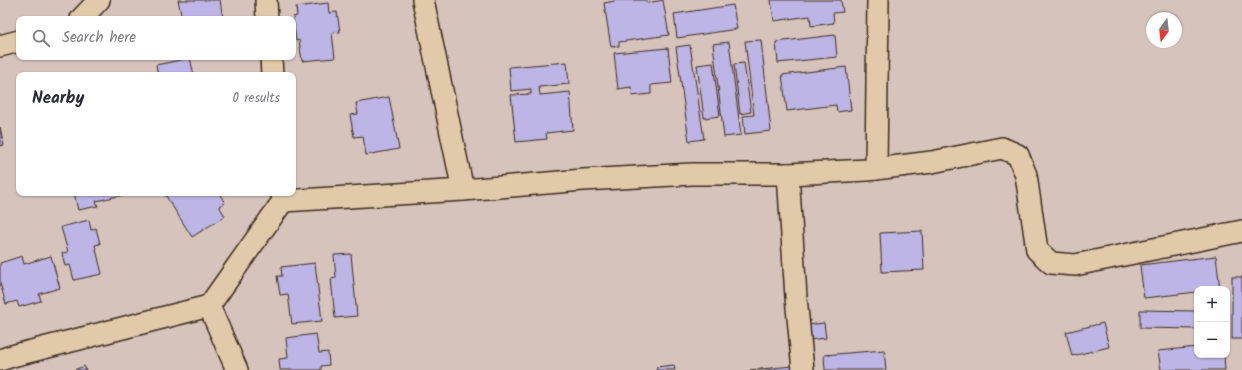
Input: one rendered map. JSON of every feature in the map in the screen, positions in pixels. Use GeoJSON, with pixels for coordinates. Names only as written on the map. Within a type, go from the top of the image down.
{"type":"FeatureCollection","features":[{"type":"Feature","properties":{"kind":"street"},"geometry":{"type":"LineString","coordinates":[[84,16],[99,0]]}},
{"type":"Feature","properties":{"kind":"street"},"geometry":{"type":"LineString","coordinates":[[266,0],[267,16]]}},
{"type":"Feature","properties":{"kind":"street"},"geometry":{"type":"LineString","coordinates":[[423,0],[464,190]]}},
{"type":"Feature","properties":{"kind":"street"},"geometry":{"type":"LineString","coordinates":[[876,169],[878,0]]}},
{"type":"Feature","properties":{"kind":"street"},"geometry":{"type":"LineString","coordinates":[[0,46],[16,42]]}},
{"type":"Feature","properties":{"kind":"street"},"geometry":{"type":"LineString","coordinates":[[271,60],[272,72]]}},
{"type":"Feature","properties":{"kind":"street"},"geometry":{"type":"LineString","coordinates":[[0,360],[209,306],[283,197],[464,190],[583,180],[692,174],[788,174],[876,169],[932,162],[1002,148],[1018,155],[1026,175],[1037,250],[1051,263],[1075,265],[1242,231]]}},
{"type":"Feature","properties":{"kind":"street"},"geometry":{"type":"LineString","coordinates":[[788,174],[796,297],[803,370]]}},
{"type":"Feature","properties":{"kind":"street"},"geometry":{"type":"LineString","coordinates":[[209,306],[237,370]]}},
{"type":"Feature","properties":{"kind":"building"},"geometry":{"type":"Polygon","coordinates":[[[178,0],[220,0],[223,16],[181,16],[178,0]]]}},
{"type":"Feature","properties":{"kind":"building"},"geometry":{"type":"Polygon","coordinates":[[[615,0],[647,0],[647,3],[663,0],[669,35],[619,42],[619,46],[611,47],[604,3],[615,0]]]}},
{"type":"Feature","properties":{"kind":"building"},"geometry":{"type":"Polygon","coordinates":[[[771,0],[841,0],[843,12],[833,13],[834,23],[811,26],[810,16],[774,21],[771,0]]]}},
{"type":"Feature","properties":{"kind":"building"},"geometry":{"type":"Polygon","coordinates":[[[328,3],[329,13],[337,12],[340,32],[332,33],[335,58],[302,61],[299,40],[296,41],[296,7],[328,3]]]}},
{"type":"Feature","properties":{"kind":"building"},"geometry":{"type":"Polygon","coordinates":[[[733,5],[737,29],[677,38],[674,14],[733,5]]]}},
{"type":"Feature","properties":{"kind":"building"},"geometry":{"type":"Polygon","coordinates":[[[835,35],[837,57],[778,63],[776,42],[835,35]]]}},
{"type":"Feature","properties":{"kind":"building"},"geometry":{"type":"Polygon","coordinates":[[[761,40],[771,131],[745,134],[743,116],[754,115],[745,41],[761,40]]]}},
{"type":"Feature","properties":{"kind":"building"},"geometry":{"type":"Polygon","coordinates":[[[729,42],[741,135],[724,137],[713,44],[729,42]]]}},
{"type":"Feature","properties":{"kind":"building"},"geometry":{"type":"Polygon","coordinates":[[[690,45],[704,139],[689,141],[676,47],[690,45]]]}},
{"type":"Feature","properties":{"kind":"building"},"geometry":{"type":"Polygon","coordinates":[[[668,48],[672,83],[651,85],[651,94],[632,96],[631,87],[618,89],[614,53],[668,48]]]}},
{"type":"Feature","properties":{"kind":"building"},"geometry":{"type":"Polygon","coordinates":[[[180,60],[190,60],[193,72],[157,72],[156,65],[180,60]]]}},
{"type":"Feature","properties":{"kind":"building"},"geometry":{"type":"Polygon","coordinates":[[[567,62],[569,84],[539,87],[540,95],[570,92],[573,130],[546,133],[547,139],[516,142],[511,95],[531,94],[531,89],[511,91],[509,67],[567,62]]]}},
{"type":"Feature","properties":{"kind":"building"},"geometry":{"type":"Polygon","coordinates":[[[713,63],[720,116],[704,118],[697,65],[713,63]]]}},
{"type":"Feature","properties":{"kind":"building"},"geometry":{"type":"Polygon","coordinates":[[[744,63],[751,112],[740,114],[734,64],[744,63]]]}},
{"type":"Feature","properties":{"kind":"building"},"geometry":{"type":"Polygon","coordinates":[[[846,67],[851,110],[837,112],[836,105],[787,111],[782,75],[846,67]]]}},
{"type":"Feature","properties":{"kind":"building"},"geometry":{"type":"Polygon","coordinates":[[[389,97],[399,149],[366,155],[363,136],[354,137],[350,115],[358,114],[356,103],[389,97]]]}},
{"type":"Feature","properties":{"kind":"building"},"geometry":{"type":"Polygon","coordinates":[[[0,127],[4,145],[0,146],[0,127]]]}},
{"type":"Feature","properties":{"kind":"building"},"geometry":{"type":"Polygon","coordinates":[[[75,196],[118,196],[96,201],[98,206],[78,210],[75,196]]]}},
{"type":"Feature","properties":{"kind":"building"},"geometry":{"type":"Polygon","coordinates":[[[166,196],[221,196],[225,203],[219,206],[225,216],[192,237],[166,196]]]}},
{"type":"Feature","properties":{"kind":"building"},"geometry":{"type":"Polygon","coordinates":[[[89,220],[91,230],[96,228],[100,244],[95,245],[102,274],[74,280],[70,265],[65,266],[62,253],[68,252],[61,227],[89,220]]]}},
{"type":"Feature","properties":{"kind":"building"},"geometry":{"type":"Polygon","coordinates":[[[922,231],[924,270],[882,272],[880,233],[922,231]]]}},
{"type":"Feature","properties":{"kind":"building"},"geometry":{"type":"Polygon","coordinates":[[[351,254],[357,316],[335,318],[331,279],[336,278],[334,255],[351,254]]]}},
{"type":"Feature","properties":{"kind":"building"},"geometry":{"type":"Polygon","coordinates":[[[22,256],[24,264],[51,256],[60,288],[39,294],[41,301],[19,307],[17,301],[6,304],[0,283],[0,263],[22,256]]]}},
{"type":"Feature","properties":{"kind":"building"},"geometry":{"type":"Polygon","coordinates":[[[1216,256],[1220,286],[1194,286],[1194,292],[1144,298],[1140,265],[1216,256]]]}},
{"type":"Feature","properties":{"kind":"building"},"geometry":{"type":"Polygon","coordinates":[[[315,263],[322,321],[292,324],[288,294],[280,295],[277,276],[282,276],[281,267],[315,263]]]}},
{"type":"Feature","properties":{"kind":"building"},"geometry":{"type":"Polygon","coordinates":[[[1232,277],[1242,277],[1242,339],[1232,339],[1232,277]]]}},
{"type":"Feature","properties":{"kind":"building"},"geometry":{"type":"Polygon","coordinates":[[[1140,310],[1194,311],[1194,329],[1140,328],[1140,310]]]}},
{"type":"Feature","properties":{"kind":"building"},"geometry":{"type":"Polygon","coordinates":[[[824,323],[826,338],[809,340],[807,325],[824,323]]]}},
{"type":"Feature","properties":{"kind":"building"},"geometry":{"type":"Polygon","coordinates":[[[1103,323],[1109,347],[1072,356],[1066,332],[1103,323]]]}},
{"type":"Feature","properties":{"kind":"building"},"geometry":{"type":"Polygon","coordinates":[[[316,334],[319,353],[328,352],[329,365],[321,366],[321,370],[280,370],[279,359],[288,358],[286,338],[316,334]]]}},
{"type":"Feature","properties":{"kind":"building"},"geometry":{"type":"Polygon","coordinates":[[[1194,347],[1194,358],[1224,358],[1225,370],[1161,370],[1158,351],[1194,347]]]}},
{"type":"Feature","properties":{"kind":"building"},"geometry":{"type":"Polygon","coordinates":[[[884,350],[886,370],[825,370],[824,355],[884,350]]]}},
{"type":"Feature","properties":{"kind":"building"},"geometry":{"type":"Polygon","coordinates":[[[674,365],[675,370],[657,370],[656,367],[674,365]]]}},
{"type":"Feature","properties":{"kind":"building"},"geometry":{"type":"Polygon","coordinates":[[[84,366],[86,370],[74,370],[84,366]]]}},
{"type":"Feature","properties":{"kind":"building"},"geometry":{"type":"Polygon","coordinates":[[[793,366],[793,370],[750,370],[793,366]]]}}]}
